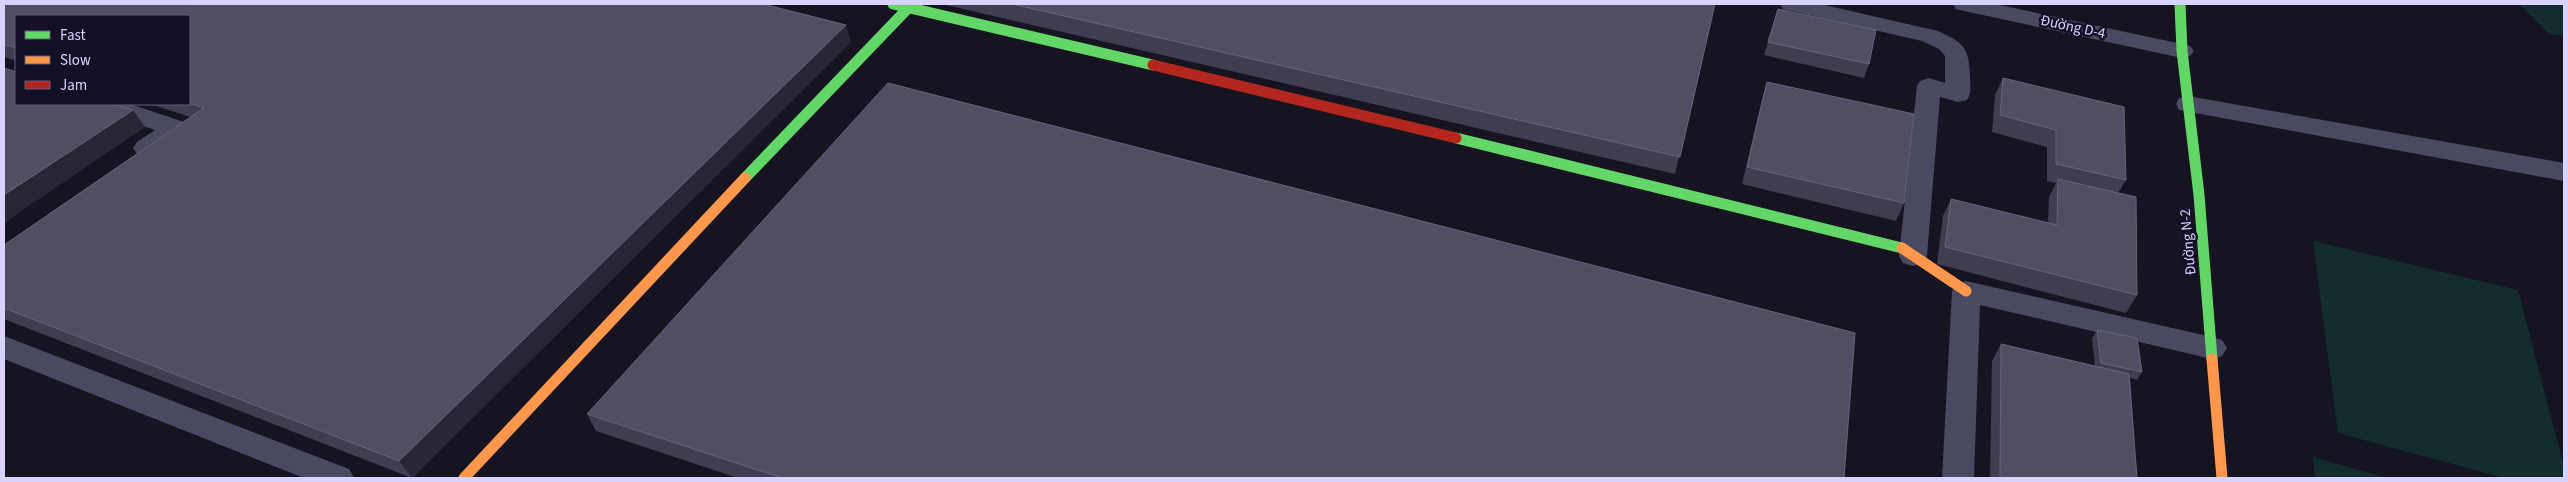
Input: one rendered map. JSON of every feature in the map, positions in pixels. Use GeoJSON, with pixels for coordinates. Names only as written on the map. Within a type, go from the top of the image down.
{"type":"FeatureCollection","features":[{"type":"Feature","properties":{"kind":"street"},"geometry":{"type":"LineString","coordinates":[[893,4],[911,6],[1897,245],[1966,291],[2212,348]]}},
{"type":"Feature","properties":{"kind":"street"},"geometry":{"type":"LineString","coordinates":[[1791,4],[1930,36],[1947,44],[1957,55],[1958,94],[1929,86],[1913,256]]}},
{"type":"Feature","properties":{"kind":"street","name":"Đường D-4"},"geometry":{"type":"LineString","coordinates":[[1964,4],[2182,51]]}},
{"type":"Feature","properties":{"kind":"street","name":"Đường N-2"},"geometry":{"type":"LineString","coordinates":[[2180,4],[2182,51],[2212,348],[2222,478]]}},
{"type":"Feature","properties":{"kind":"street"},"geometry":{"type":"LineString","coordinates":[[464,478],[680,245],[911,6]]}},
{"type":"Feature","properties":{"kind":"street"},"geometry":{"type":"LineString","coordinates":[[2188,104],[2564,172]]}},
{"type":"Feature","properties":{"kind":"street"},"geometry":{"type":"LineString","coordinates":[[109,105],[175,128],[126,162]]}},
{"type":"Feature","properties":{"kind":"street"},"geometry":{"type":"LineString","coordinates":[[1958,478],[1966,291]]}},
{"type":"Feature","properties":{"kind":"street"},"geometry":{"type":"LineString","coordinates":[[4,347],[338,478]]}},
{"type":"Feature","properties":{"kind":"green space"},"geometry":{"type":"Polygon","coordinates":[[[2519,4],[2564,4],[2564,36],[2549,34],[2519,4]]]}},
{"type":"Feature","properties":{"kind":"green space"},"geometry":{"type":"Polygon","coordinates":[[[2313,241],[2518,290],[2564,467],[2564,478],[2504,478],[2338,433],[2313,241]]]}},
{"type":"Feature","properties":{"kind":"green space"},"geometry":{"type":"Polygon","coordinates":[[[2313,457],[2387,478],[2315,478],[2313,457]]]}},
{"type":"Feature","properties":{"kind":"building"},"geometry":{"type":"Polygon","coordinates":[[[4,4],[763,4],[846,25],[399,461],[4,308],[4,245],[204,108],[190,103],[190,15],[15,15],[15,48],[4,44],[4,4]]]}},
{"type":"Feature","properties":{"kind":"building"},"geometry":{"type":"Polygon","coordinates":[[[1012,4],[1715,4],[1680,157],[1012,4]]]}},
{"type":"Feature","properties":{"kind":"building"},"geometry":{"type":"Polygon","coordinates":[[[1778,9],[1876,30],[1869,64],[1768,42],[1778,9]]]}},
{"type":"Feature","properties":{"kind":"building"},"geometry":{"type":"Polygon","coordinates":[[[4,68],[15,72],[15,105],[116,105],[133,110],[4,195],[4,68]]]}},
{"type":"Feature","properties":{"kind":"building"},"geometry":{"type":"Polygon","coordinates":[[[2003,78],[2124,107],[2126,180],[2056,164],[2056,130],[2000,115],[2003,78]]]}},
{"type":"Feature","properties":{"kind":"building"},"geometry":{"type":"Polygon","coordinates":[[[1767,82],[1914,114],[1904,203],[1747,167],[1767,82]]]}},
{"type":"Feature","properties":{"kind":"building"},"geometry":{"type":"Polygon","coordinates":[[[888,83],[1855,333],[1844,478],[782,478],[587,414],[888,83]]]}},
{"type":"Feature","properties":{"kind":"building"},"geometry":{"type":"Polygon","coordinates":[[[2058,179],[2136,197],[2137,295],[1945,247],[1951,199],[2057,225],[2058,179]]]}},
{"type":"Feature","properties":{"kind":"building"},"geometry":{"type":"Polygon","coordinates":[[[2097,330],[2137,338],[2142,372],[2101,363],[2097,330]]]}},
{"type":"Feature","properties":{"kind":"building"},"geometry":{"type":"Polygon","coordinates":[[[2001,344],[2129,374],[2137,478],[2000,478],[2001,344]]]}},
{"type":"Feature","properties":{"kind":"traffic: fast"},"geometry":{"type":"LineString","coordinates":[[893,4],[1153,65]]}},
{"type":"Feature","properties":{"kind":"traffic: fast"},"geometry":{"type":"LineString","coordinates":[[745,178],[912,4]]}},
{"type":"Feature","properties":{"kind":"traffic: fast"},"geometry":{"type":"LineString","coordinates":[[2180,4],[2182,51],[2199,195],[2212,359]]}},
{"type":"Feature","properties":{"kind":"traffic: fast"},"geometry":{"type":"LineString","coordinates":[[1456,138],[1897,245],[1902,248]]}},
{"type":"Feature","properties":{"kind":"traffic: slow"},"geometry":{"type":"LineString","coordinates":[[464,478],[745,178]]}},
{"type":"Feature","properties":{"kind":"traffic: slow"},"geometry":{"type":"LineString","coordinates":[[1902,248],[1966,291]]}},
{"type":"Feature","properties":{"kind":"traffic: slow"},"geometry":{"type":"LineString","coordinates":[[2212,359],[2222,478]]}},
{"type":"Feature","properties":{"kind":"traffic: jam"},"geometry":{"type":"LineString","coordinates":[[1153,65],[1456,138]]}}]}
